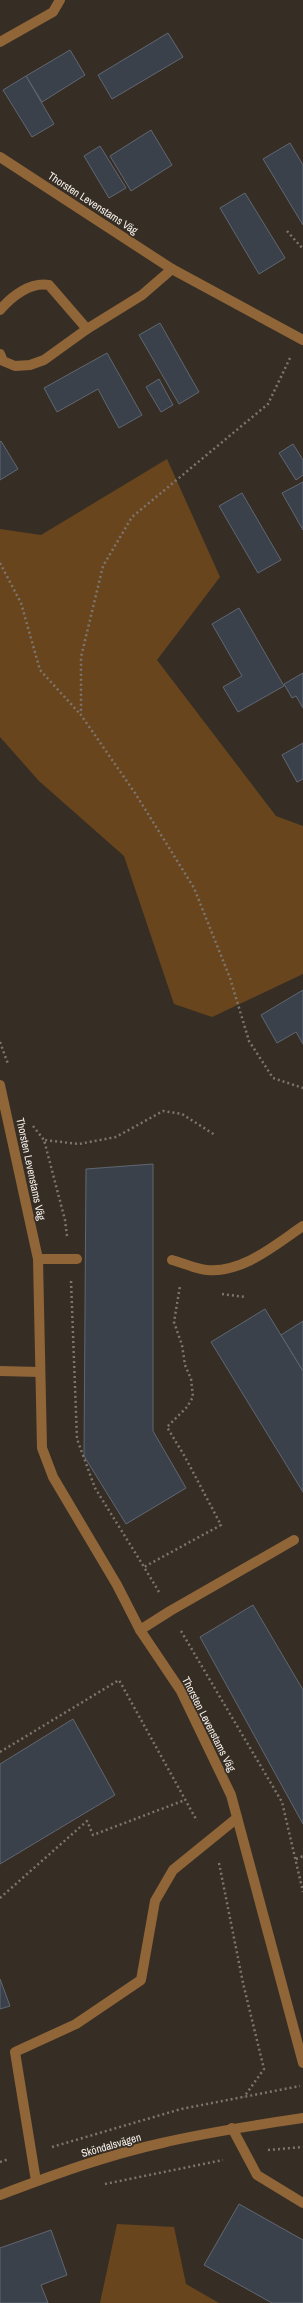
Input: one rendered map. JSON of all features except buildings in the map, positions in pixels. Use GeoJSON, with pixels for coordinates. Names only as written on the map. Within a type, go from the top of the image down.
{"type":"FeatureCollection","features":[{"type":"Feature","properties":{"kind":"street"},"geometry":{"type":"LineString","coordinates":[[0,42],[53,12],[60,0]]}},
{"type":"Feature","properties":{"kind":"street","name":"Thorsten Levenstams Väg"},"geometry":{"type":"LineString","coordinates":[[0,157],[172,269],[302,338]]}},
{"type":"Feature","properties":{"kind":"street"},"geometry":{"type":"LineString","coordinates":[[0,354],[3,361],[15,366],[30,365],[44,360],[86,329],[142,295],[172,269]]}},
{"type":"Feature","properties":{"kind":"street"},"geometry":{"type":"LineString","coordinates":[[0,310],[9,300],[34,285],[50,285],[86,329]]}},
{"type":"Feature","properties":{"kind":"street","name":"Thorsten Levenstams Väg"},"geometry":{"type":"LineString","coordinates":[[0,1084],[38,1259],[42,1448],[53,1476],[117,1585],[140,1630],[181,1691],[231,1795],[303,2062]]}},
{"type":"Feature","properties":{"kind":"street"},"geometry":{"type":"LineString","coordinates":[[172,1260],[207,1270],[234,1267],[254,1259],[303,1226]]}},
{"type":"Feature","properties":{"kind":"street"},"geometry":{"type":"LineString","coordinates":[[38,1259],[73,1259]]}},
{"type":"Feature","properties":{"kind":"street"},"geometry":{"type":"LineString","coordinates":[[0,1371],[40,1372]]}},
{"type":"Feature","properties":{"kind":"street"},"geometry":{"type":"LineString","coordinates":[[140,1630],[170,1611],[294,1540]]}},
{"type":"Feature","properties":{"kind":"street"},"geometry":{"type":"LineString","coordinates":[[36,2182],[15,2052],[76,2024],[141,1980],[154,1901],[173,1870],[237,1818]]}},
{"type":"Feature","properties":{"kind":"street","name":"Sköndalsvägen"},"geometry":{"type":"LineString","coordinates":[[0,2195],[36,2182],[160,2143],[232,2128],[303,2118]]}},
{"type":"Feature","properties":{"kind":"street"},"geometry":{"type":"LineString","coordinates":[[232,2128],[257,2175],[303,2203]]}},
{"type":"Feature","properties":{"kind":"path"},"geometry":{"type":"LineString","coordinates":[[287,231],[303,249]]}},
{"type":"Feature","properties":{"kind":"path"},"geometry":{"type":"LineString","coordinates":[[81,715],[81,657],[102,566],[132,517],[268,404],[302,338]]}},
{"type":"Feature","properties":{"kind":"path"},"geometry":{"type":"LineString","coordinates":[[0,563],[21,603],[40,670],[81,715],[135,793],[194,888],[230,978],[249,1041],[272,1078],[303,1088]]}},
{"type":"Feature","properties":{"kind":"path"},"geometry":{"type":"LineString","coordinates":[[144,1567],[95,1488],[76,1439],[73,1259],[65,1220],[44,1140],[79,1144],[116,1137],[163,1111],[182,1114],[215,1135]]}},
{"type":"Feature","properties":{"kind":"path"},"geometry":{"type":"LineString","coordinates":[[0,1898],[87,1821],[93,1835],[185,1800]]}},
{"type":"Feature","properties":{"kind":"path"},"geometry":{"type":"LineString","coordinates":[[296,1859],[303,1856]]}},
{"type":"Feature","properties":{"kind":"path"},"geometry":{"type":"LineString","coordinates":[[100,2184],[217,2162],[244,2151],[303,2147]]}},
{"type":"Feature","properties":{"kind":"shaded area"},"geometry":{"type":"Polygon","coordinates":[[[167,459],[220,577],[157,660],[276,816],[303,826],[303,974],[212,1017],[174,1004],[124,856],[39,781],[0,737],[0,529],[41,535],[167,459]]]}},
{"type":"Feature","properties":{"kind":"shaded area"},"geometry":{"type":"Polygon","coordinates":[[[117,2224],[174,2227],[186,2284],[219,2303],[100,2303],[117,2224]]]}}]}
